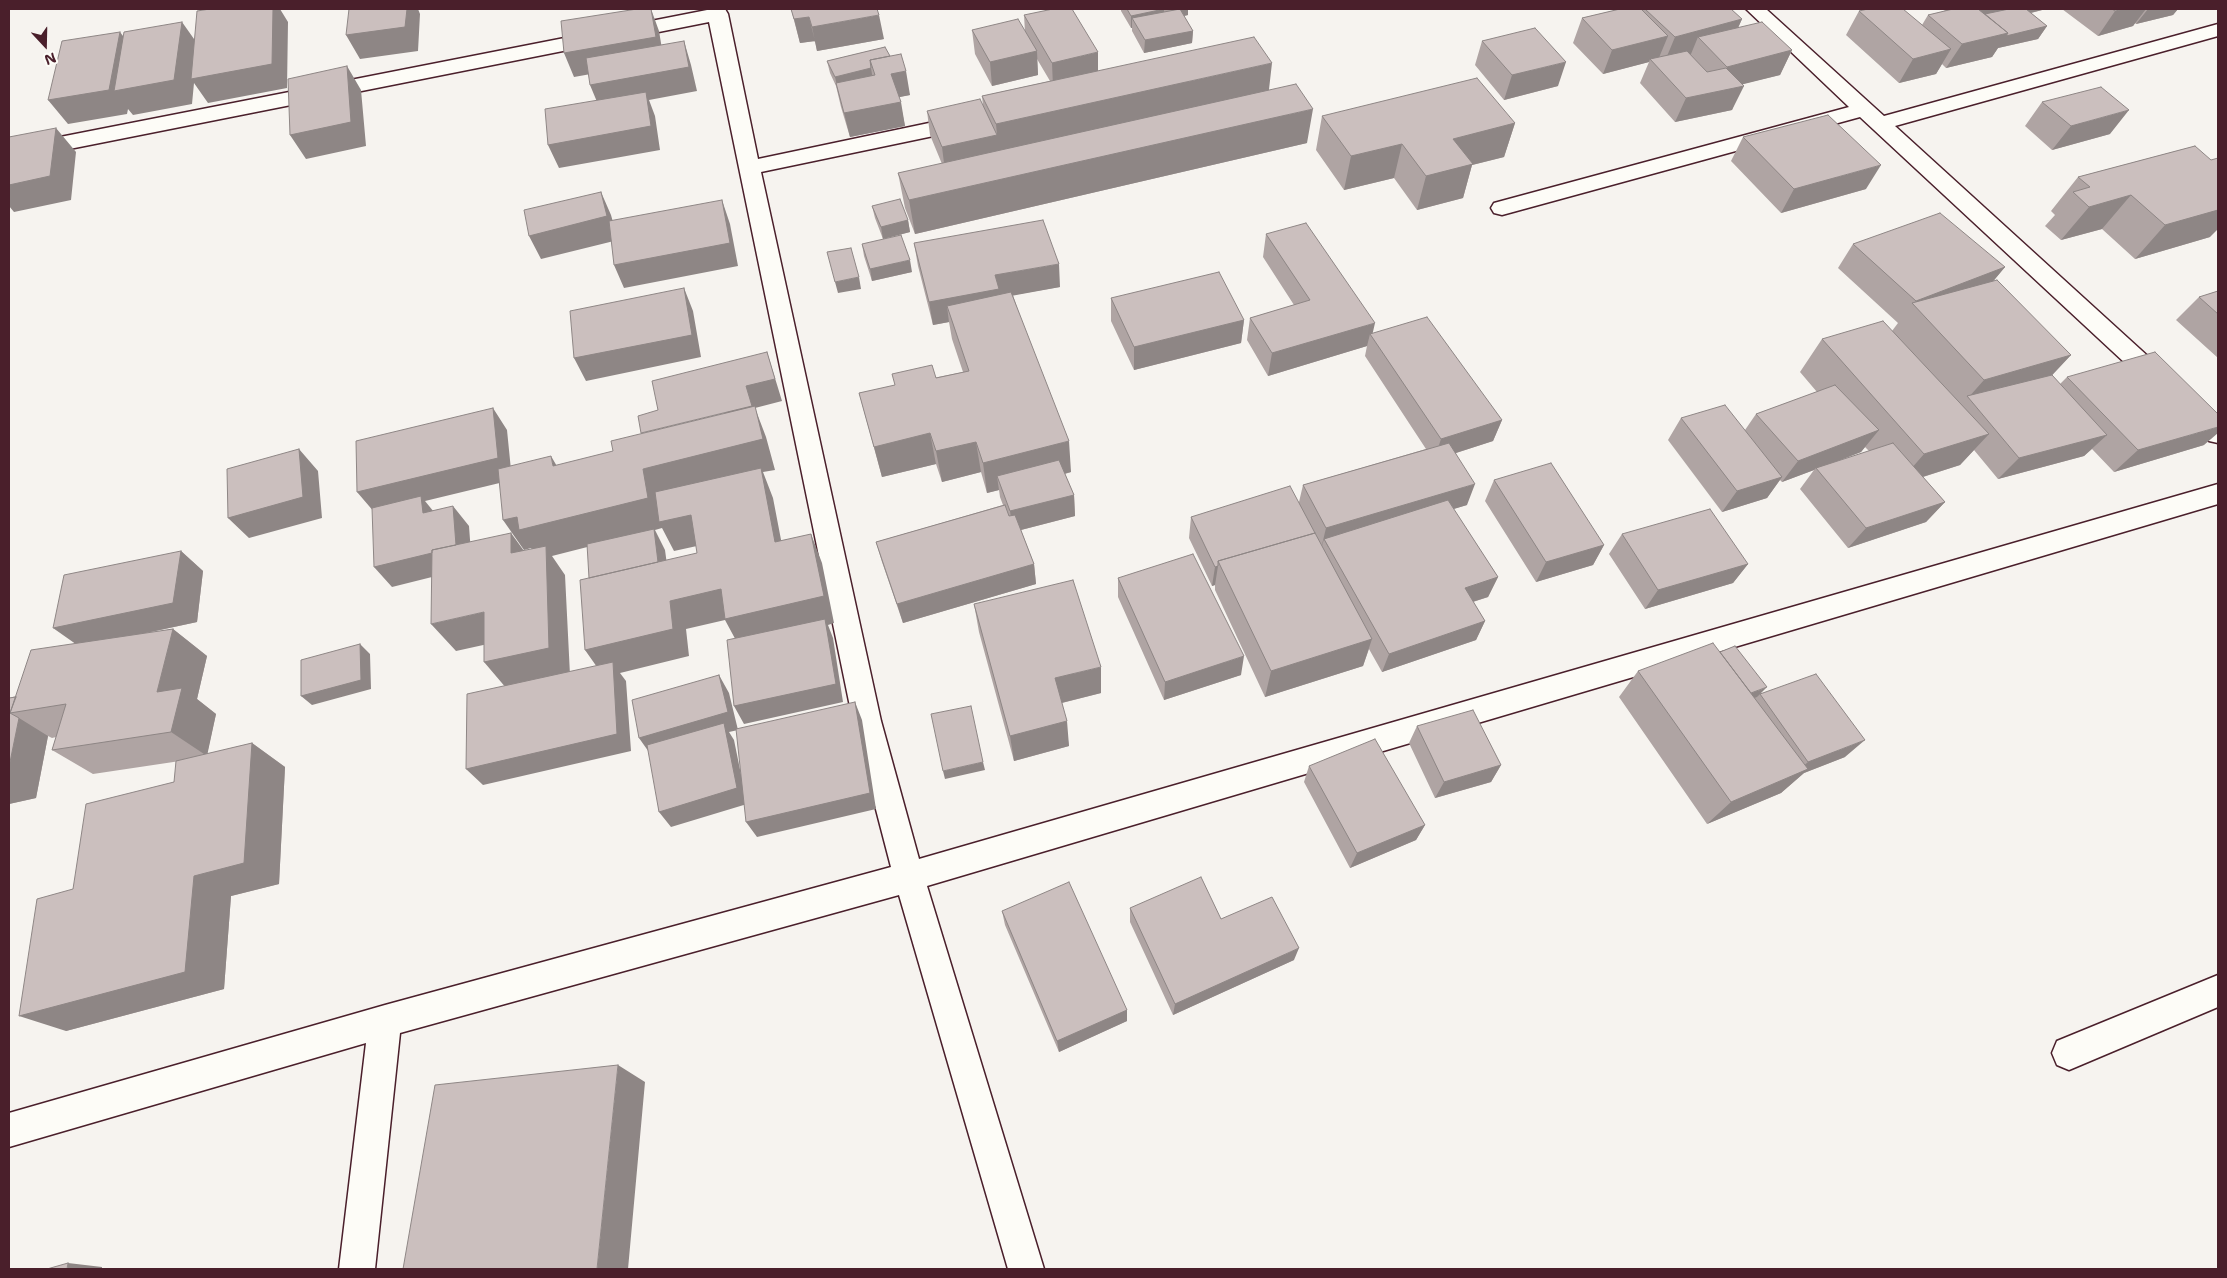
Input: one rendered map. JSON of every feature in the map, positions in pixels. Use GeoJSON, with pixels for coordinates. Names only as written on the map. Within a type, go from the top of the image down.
{"type":"FeatureCollection","features":[{"type":"Feature","properties":{"kind":"street"},"geometry":{"type":"LineString","coordinates":[[1755,9],[2218,434]]}},
{"type":"Feature","properties":{"kind":"street"},"geometry":{"type":"LineString","coordinates":[[9,154],[717,12],[867,721],[909,877],[1026,1269]]}},
{"type":"Feature","properties":{"kind":"street"},"geometry":{"type":"LineString","coordinates":[[1502,208],[2218,30]]}},
{"type":"Feature","properties":{"kind":"street"},"geometry":{"type":"LineString","coordinates":[[749,168],[989,118]]}},
{"type":"Feature","properties":{"kind":"street"},"geometry":{"type":"LineString","coordinates":[[9,1130],[384,1021],[909,877],[2218,494]]}},
{"type":"Feature","properties":{"kind":"street"},"geometry":{"type":"LineString","coordinates":[[2069,1053],[2218,991]]}},
{"type":"Feature","properties":{"kind":"street"},"geometry":{"type":"LineString","coordinates":[[357,1269],[384,1021]]}},
{"type":"Feature","properties":{"kind":"building"},"geometry":{"type":"Polygon","coordinates":[[[210,9],[273,9],[272,64],[191,79],[197,11],[210,9]]]}},
{"type":"Feature","properties":{"kind":"building"},"geometry":{"type":"Polygon","coordinates":[[[349,9],[407,9],[405,27],[346,35],[349,9]]]}},
{"type":"Feature","properties":{"kind":"building"},"geometry":{"type":"Polygon","coordinates":[[[637,9],[651,9],[656,37],[564,53],[561,21],[637,9]]]}},
{"type":"Feature","properties":{"kind":"building"},"geometry":{"type":"Polygon","coordinates":[[[791,9],[877,9],[879,15],[812,27],[809,17],[794,19],[791,9]]]}},
{"type":"Feature","properties":{"kind":"building"},"geometry":{"type":"Polygon","coordinates":[[[1053,9],[1072,9],[1098,52],[1052,63],[1024,15],[1053,9]]]}},
{"type":"Feature","properties":{"kind":"building"},"geometry":{"type":"Polygon","coordinates":[[[1127,9],[1164,9],[1131,16],[1127,9]]]}},
{"type":"Feature","properties":{"kind":"building"},"geometry":{"type":"Polygon","coordinates":[[[1180,9],[1193,31],[1145,40],[1132,18],[1180,9]]]}},
{"type":"Feature","properties":{"kind":"building"},"geometry":{"type":"Polygon","coordinates":[[[1620,9],[1641,9],[1668,36],[1612,50],[1582,18],[1620,9]]]}},
{"type":"Feature","properties":{"kind":"building"},"geometry":{"type":"Polygon","coordinates":[[[1645,9],[1731,9],[1742,19],[1675,37],[1645,9]]]}},
{"type":"Feature","properties":{"kind":"building"},"geometry":{"type":"Polygon","coordinates":[[[1868,9],[1903,9],[1951,49],[1913,59],[1859,11],[1868,9]]]}},
{"type":"Feature","properties":{"kind":"building"},"geometry":{"type":"Polygon","coordinates":[[[1953,9],[1978,9],[2008,33],[1962,44],[1928,15],[1953,9]]]}},
{"type":"Feature","properties":{"kind":"building"},"geometry":{"type":"Polygon","coordinates":[[[2009,9],[2026,9],[2047,26],[2006,36],[2008,33],[1985,14],[2009,9]]]}},
{"type":"Feature","properties":{"kind":"building"},"geometry":{"type":"Polygon","coordinates":[[[1018,19],[1037,51],[990,62],[972,30],[1018,19]]]}},
{"type":"Feature","properties":{"kind":"building"},"geometry":{"type":"Polygon","coordinates":[[[182,22],[174,80],[114,91],[124,32],[182,22]]]}},
{"type":"Feature","properties":{"kind":"building"},"geometry":{"type":"Polygon","coordinates":[[[1762,22],[1792,50],[1727,67],[1698,37],[1762,22]]]}},
{"type":"Feature","properties":{"kind":"building"},"geometry":{"type":"Polygon","coordinates":[[[1535,28],[1566,62],[1512,75],[1482,41],[1535,28]]]}},
{"type":"Feature","properties":{"kind":"building"},"geometry":{"type":"Polygon","coordinates":[[[120,32],[109,90],[48,100],[62,41],[120,32]]]}},
{"type":"Feature","properties":{"kind":"building"},"geometry":{"type":"Polygon","coordinates":[[[1254,37],[1272,63],[996,124],[982,96],[1254,37]]]}},
{"type":"Feature","properties":{"kind":"building"},"geometry":{"type":"Polygon","coordinates":[[[684,41],[689,67],[590,85],[586,58],[684,41]]]}},
{"type":"Feature","properties":{"kind":"building"},"geometry":{"type":"Polygon","coordinates":[[[885,47],[890,56],[870,60],[871,68],[835,77],[827,61],[885,47]]]}},
{"type":"Feature","properties":{"kind":"building"},"geometry":{"type":"Polygon","coordinates":[[[1687,51],[1707,72],[1726,68],[1744,86],[1686,98],[1650,59],[1687,51]]]}},
{"type":"Feature","properties":{"kind":"building"},"geometry":{"type":"Polygon","coordinates":[[[901,54],[906,71],[891,74],[901,102],[844,113],[836,83],[875,75],[870,60],[901,54]]]}},
{"type":"Feature","properties":{"kind":"building"},"geometry":{"type":"Polygon","coordinates":[[[347,66],[351,122],[290,135],[288,79],[347,66]]]}},
{"type":"Feature","properties":{"kind":"building"},"geometry":{"type":"Polygon","coordinates":[[[1477,78],[1515,123],[1453,139],[1473,164],[1426,176],[1402,144],[1351,156],[1322,116],[1477,78]]]}},
{"type":"Feature","properties":{"kind":"building"},"geometry":{"type":"Polygon","coordinates":[[[1296,84],[1313,109],[909,200],[898,173],[1296,84]]]}},
{"type":"Feature","properties":{"kind":"building"},"geometry":{"type":"Polygon","coordinates":[[[2101,87],[2129,110],[2071,126],[2042,102],[2101,87]]]}},
{"type":"Feature","properties":{"kind":"building"},"geometry":{"type":"Polygon","coordinates":[[[646,92],[651,126],[548,145],[545,109],[646,92]]]}},
{"type":"Feature","properties":{"kind":"building"},"geometry":{"type":"Polygon","coordinates":[[[980,99],[997,135],[942,147],[927,111],[980,99]]]}},
{"type":"Feature","properties":{"kind":"building"},"geometry":{"type":"Polygon","coordinates":[[[1828,115],[1881,165],[1794,189],[1743,137],[1828,115]]]}},
{"type":"Feature","properties":{"kind":"building"},"geometry":{"type":"Polygon","coordinates":[[[56,128],[50,176],[9,185],[9,137],[56,128]]]}},
{"type":"Feature","properties":{"kind":"building"},"geometry":{"type":"Polygon","coordinates":[[[2195,146],[2211,160],[2218,158],[2218,210],[2165,225],[2131,195],[2089,207],[2073,192],[2090,187],[2078,177],[2195,146]]]}},
{"type":"Feature","properties":{"kind":"building"},"geometry":{"type":"Polygon","coordinates":[[[601,192],[607,216],[529,236],[524,210],[601,192]]]}},
{"type":"Feature","properties":{"kind":"building"},"geometry":{"type":"Polygon","coordinates":[[[900,199],[908,220],[881,227],[872,206],[900,199]]]}},
{"type":"Feature","properties":{"kind":"building"},"geometry":{"type":"Polygon","coordinates":[[[722,200],[730,243],[614,265],[609,221],[722,200]]]}},
{"type":"Feature","properties":{"kind":"building"},"geometry":{"type":"Polygon","coordinates":[[[1940,213],[2005,267],[1916,301],[1853,244],[1940,213]]]}},
{"type":"Feature","properties":{"kind":"building"},"geometry":{"type":"Polygon","coordinates":[[[1043,220],[1059,264],[995,275],[999,289],[929,302],[914,243],[1043,220]]]}},
{"type":"Feature","properties":{"kind":"building"},"geometry":{"type":"Polygon","coordinates":[[[1306,223],[1375,323],[1272,353],[1250,318],[1310,300],[1266,234],[1306,223]]]}},
{"type":"Feature","properties":{"kind":"building"},"geometry":{"type":"Polygon","coordinates":[[[901,235],[910,260],[870,269],[862,244],[901,235]]]}},
{"type":"Feature","properties":{"kind":"building"},"geometry":{"type":"Polygon","coordinates":[[[851,248],[859,277],[835,282],[827,252],[851,248]]]}},
{"type":"Feature","properties":{"kind":"building"},"geometry":{"type":"Polygon","coordinates":[[[1219,272],[1244,320],[1134,347],[1111,298],[1219,272]]]}},
{"type":"Feature","properties":{"kind":"building"},"geometry":{"type":"Polygon","coordinates":[[[1997,280],[2071,355],[1984,380],[1912,303],[1997,280]]]}},
{"type":"Feature","properties":{"kind":"building"},"geometry":{"type":"Polygon","coordinates":[[[684,288],[692,335],[574,358],[570,311],[684,288]]]}},
{"type":"Feature","properties":{"kind":"building"},"geometry":{"type":"Polygon","coordinates":[[[2218,291],[2218,314],[2199,297],[2218,291]]]}},
{"type":"Feature","properties":{"kind":"building"},"geometry":{"type":"Polygon","coordinates":[[[1011,292],[1069,441],[983,463],[976,442],[936,451],[930,433],[874,447],[859,393],[895,385],[892,374],[932,365],[936,378],[969,371],[947,306],[1011,292]]]}},
{"type":"Feature","properties":{"kind":"building"},"geometry":{"type":"Polygon","coordinates":[[[1427,317],[1502,420],[1441,439],[1370,334],[1427,317]]]}},
{"type":"Feature","properties":{"kind":"building"},"geometry":{"type":"Polygon","coordinates":[[[1883,321],[1989,434],[1924,454],[1822,339],[1883,321]]]}},
{"type":"Feature","properties":{"kind":"building"},"geometry":{"type":"Polygon","coordinates":[[[767,352],[775,379],[746,386],[752,406],[641,433],[638,416],[658,410],[652,381],[767,352]]]}},
{"type":"Feature","properties":{"kind":"building"},"geometry":{"type":"Polygon","coordinates":[[[2155,352],[2218,414],[2218,427],[2138,450],[2067,377],[2155,352]]]}},
{"type":"Feature","properties":{"kind":"building"},"geometry":{"type":"Polygon","coordinates":[[[2052,375],[2107,435],[2019,458],[1967,396],[2052,375]]]}},
{"type":"Feature","properties":{"kind":"building"},"geometry":{"type":"Polygon","coordinates":[[[1835,385],[1879,430],[1798,461],[1756,414],[1835,385]]]}},
{"type":"Feature","properties":{"kind":"building"},"geometry":{"type":"Polygon","coordinates":[[[1725,405],[1782,477],[1737,491],[1681,418],[1725,405]]]}},
{"type":"Feature","properties":{"kind":"building"},"geometry":{"type":"Polygon","coordinates":[[[755,406],[763,439],[643,469],[648,498],[519,530],[517,517],[503,520],[498,469],[551,456],[553,466],[613,451],[611,441],[755,406]]]}},
{"type":"Feature","properties":{"kind":"building"},"geometry":{"type":"Polygon","coordinates":[[[493,408],[498,458],[357,492],[356,441],[493,408]]]}},
{"type":"Feature","properties":{"kind":"building"},"geometry":{"type":"Polygon","coordinates":[[[1449,443],[1475,484],[1326,528],[1303,485],[1449,443]]]}},
{"type":"Feature","properties":{"kind":"building"},"geometry":{"type":"Polygon","coordinates":[[[1893,443],[1945,502],[1866,528],[1816,468],[1893,443]]]}},
{"type":"Feature","properties":{"kind":"building"},"geometry":{"type":"Polygon","coordinates":[[[299,449],[303,497],[228,518],[227,469],[299,449]]]}},
{"type":"Feature","properties":{"kind":"building"},"geometry":{"type":"Polygon","coordinates":[[[1059,460],[1074,495],[1010,511],[997,476],[1059,460]]]}},
{"type":"Feature","properties":{"kind":"building"},"geometry":{"type":"Polygon","coordinates":[[[1551,463],[1604,545],[1546,562],[1494,480],[1551,463]]]}},
{"type":"Feature","properties":{"kind":"building"},"geometry":{"type":"Polygon","coordinates":[[[761,468],[775,542],[811,534],[824,596],[725,619],[721,589],[670,601],[673,629],[585,650],[580,580],[697,553],[691,515],[659,522],[655,492],[761,468]]]}},
{"type":"Feature","properties":{"kind":"building"},"geometry":{"type":"Polygon","coordinates":[[[1290,486],[1315,533],[1218,561],[1218,566],[1215,567],[1191,517],[1290,486]]]}},
{"type":"Feature","properties":{"kind":"building"},"geometry":{"type":"Polygon","coordinates":[[[421,496],[423,513],[453,506],[456,545],[432,550],[432,553],[374,567],[372,508],[421,496]]]}},
{"type":"Feature","properties":{"kind":"building"},"geometry":{"type":"Polygon","coordinates":[[[1448,500],[1498,577],[1465,588],[1485,621],[1389,654],[1324,539],[1448,500]]]}},
{"type":"Feature","properties":{"kind":"building"},"geometry":{"type":"Polygon","coordinates":[[[1005,505],[1009,516],[1015,515],[1034,564],[897,604],[876,542],[1005,505]]]}},
{"type":"Feature","properties":{"kind":"building"},"geometry":{"type":"Polygon","coordinates":[[[1710,509],[1748,564],[1658,590],[1622,534],[1710,509]]]}},
{"type":"Feature","properties":{"kind":"building"},"geometry":{"type":"Polygon","coordinates":[[[654,529],[658,562],[589,578],[587,544],[654,529]]]}},
{"type":"Feature","properties":{"kind":"building"},"geometry":{"type":"Polygon","coordinates":[[[511,533],[511,553],[546,546],[549,648],[484,662],[484,612],[431,624],[432,550],[511,533]]]}},
{"type":"Feature","properties":{"kind":"building"},"geometry":{"type":"Polygon","coordinates":[[[1315,533],[1372,639],[1271,671],[1218,561],[1315,533]]]}},
{"type":"Feature","properties":{"kind":"building"},"geometry":{"type":"Polygon","coordinates":[[[181,551],[173,603],[53,628],[64,575],[181,551]]]}},
{"type":"Feature","properties":{"kind":"building"},"geometry":{"type":"Polygon","coordinates":[[[1193,554],[1244,656],[1165,682],[1118,578],[1193,554]]]}},
{"type":"Feature","properties":{"kind":"building"},"geometry":{"type":"Polygon","coordinates":[[[1073,580],[1101,667],[1055,678],[1067,721],[1010,736],[974,604],[1073,580]]]}},
{"type":"Feature","properties":{"kind":"building"},"geometry":{"type":"Polygon","coordinates":[[[825,619],[836,684],[734,706],[727,640],[825,619]]]}},
{"type":"Feature","properties":{"kind":"building"},"geometry":{"type":"Polygon","coordinates":[[[173,629],[157,692],[182,688],[171,732],[52,750],[66,704],[10,713],[31,650],[173,629]]]}},
{"type":"Feature","properties":{"kind":"building"},"geometry":{"type":"Polygon","coordinates":[[[1713,643],[1808,769],[1731,802],[1638,671],[1713,643]]]}},
{"type":"Feature","properties":{"kind":"building"},"geometry":{"type":"Polygon","coordinates":[[[360,644],[361,680],[301,696],[301,660],[360,644]]]}},
{"type":"Feature","properties":{"kind":"building"},"geometry":{"type":"Polygon","coordinates":[[[1735,646],[1767,687],[1751,693],[1720,652],[1735,646]]]}},
{"type":"Feature","properties":{"kind":"building"},"geometry":{"type":"Polygon","coordinates":[[[613,662],[617,734],[466,769],[467,694],[613,662]]]}},
{"type":"Feature","properties":{"kind":"building"},"geometry":{"type":"Polygon","coordinates":[[[1816,674],[1865,740],[1808,762],[1760,694],[1816,674]]]}},
{"type":"Feature","properties":{"kind":"building"},"geometry":{"type":"Polygon","coordinates":[[[719,675],[728,712],[639,738],[632,700],[719,675]]]}},
{"type":"Feature","properties":{"kind":"building"},"geometry":{"type":"Polygon","coordinates":[[[16,697],[10,713],[19,718],[9,767],[9,698],[16,697]]]}},
{"type":"Feature","properties":{"kind":"building"},"geometry":{"type":"Polygon","coordinates":[[[855,702],[870,793],[746,822],[736,729],[855,702]]]}},
{"type":"Feature","properties":{"kind":"building"},"geometry":{"type":"Polygon","coordinates":[[[971,706],[983,762],[943,771],[931,714],[971,706]]]}},
{"type":"Feature","properties":{"kind":"building"},"geometry":{"type":"Polygon","coordinates":[[[1473,710],[1501,765],[1444,782],[1417,726],[1473,710]]]}},
{"type":"Feature","properties":{"kind":"building"},"geometry":{"type":"Polygon","coordinates":[[[724,723],[737,788],[659,812],[647,745],[724,723]]]}},
{"type":"Feature","properties":{"kind":"building"},"geometry":{"type":"Polygon","coordinates":[[[1375,739],[1425,825],[1357,853],[1309,766],[1375,739]]]}},
{"type":"Feature","properties":{"kind":"building"},"geometry":{"type":"Polygon","coordinates":[[[252,743],[244,863],[194,876],[185,972],[19,1016],[37,899],[73,889],[86,804],[174,782],[176,761],[252,743]]]}},
{"type":"Feature","properties":{"kind":"building"},"geometry":{"type":"Polygon","coordinates":[[[1201,877],[1221,919],[1272,897],[1299,948],[1175,1004],[1130,908],[1201,877]]]}},
{"type":"Feature","properties":{"kind":"building"},"geometry":{"type":"Polygon","coordinates":[[[1069,882],[1127,1010],[1057,1041],[1002,911],[1069,882]]]}},
{"type":"Feature","properties":{"kind":"building"},"geometry":{"type":"Polygon","coordinates":[[[618,1065],[597,1269],[403,1269],[435,1085],[618,1065]]]}},
{"type":"Feature","properties":{"kind":"building"},"geometry":{"type":"Polygon","coordinates":[[[68,1263],[67,1269],[47,1269],[68,1263]]]}}]}
